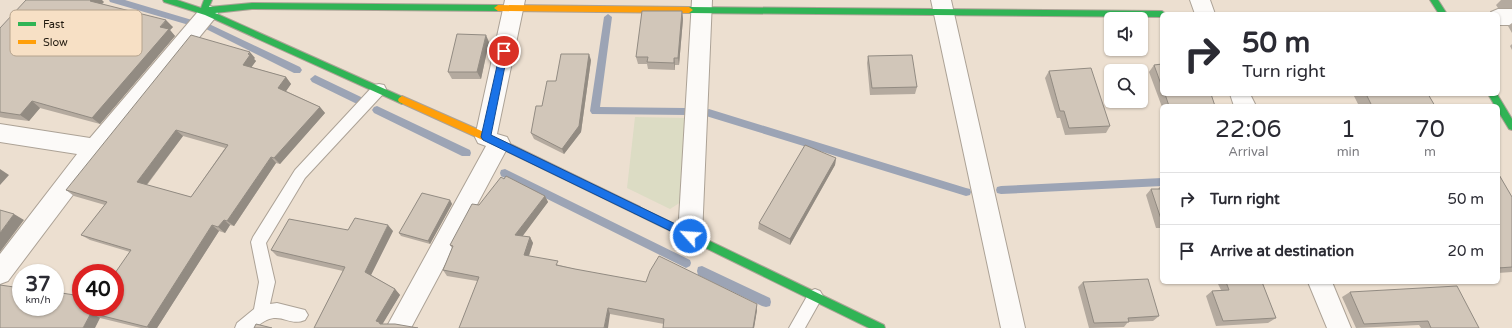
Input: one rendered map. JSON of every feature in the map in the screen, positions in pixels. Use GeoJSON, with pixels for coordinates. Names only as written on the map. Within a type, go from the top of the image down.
{"type":"FeatureCollection","features":[{"type":"Feature","properties":{"kind":"street"},"geometry":{"type":"LineString","coordinates":[[167,0],[206,8],[492,140],[880,328]]}},
{"type":"Feature","properties":{"kind":"street"},"geometry":{"type":"LineString","coordinates":[[1200,0],[1205,12]]}},
{"type":"Feature","properties":{"kind":"street"},"geometry":{"type":"LineString","coordinates":[[1434,0],[1442,12]]}},
{"type":"Feature","properties":{"kind":"street"},"geometry":{"type":"LineString","coordinates":[[398,328],[492,140],[514,4]]}},
{"type":"Feature","properties":{"kind":"street"},"geometry":{"type":"LineString","coordinates":[[0,273],[95,148],[206,8],[252,6],[514,4],[942,6],[1160,14]]}},
{"type":"Feature","properties":{"kind":"street"},"geometry":{"type":"LineString","coordinates":[[690,236],[702,5]]}},
{"type":"Feature","properties":{"kind":"street"},"geometry":{"type":"LineString","coordinates":[[942,6],[1013,328]]}},
{"type":"Feature","properties":{"kind":"street"},"geometry":{"type":"LineString","coordinates":[[1500,17],[1512,17]]}},
{"type":"Feature","properties":{"kind":"street"},"geometry":{"type":"LineString","coordinates":[[1500,107],[1512,126]]}},
{"type":"Feature","properties":{"kind":"street"},"geometry":{"type":"LineString","coordinates":[[0,133],[95,148]]}},
{"type":"Feature","properties":{"kind":"street"},"geometry":{"type":"LineString","coordinates":[[1321,284],[1339,328]]}},
{"type":"Feature","properties":{"kind":"lane"},"geometry":{"type":"LineString","coordinates":[[261,313],[267,282],[258,242],[300,174],[379,89]]}},
{"type":"Feature","properties":{"kind":"lane"},"geometry":{"type":"LineString","coordinates":[[797,328],[815,296]]}},
{"type":"Feature","properties":{"kind":"lane"},"geometry":{"type":"LineString","coordinates":[[243,328],[261,313],[277,310],[300,315]]}},
{"type":"Feature","properties":{"kind":"green space"},"geometry":{"type":"Polygon","coordinates":[[[635,117],[686,118],[681,202],[670,209],[627,188],[635,117]]]}},
{"type":"Feature","properties":{"kind":"building"},"geometry":{"type":"Polygon","coordinates":[[[26,0],[91,0],[90,1],[126,10],[17,10],[26,0]]]}},
{"type":"Feature","properties":{"kind":"building"},"geometry":{"type":"Polygon","coordinates":[[[642,11],[682,11],[678,58],[674,58],[674,63],[647,62],[648,57],[636,57],[642,11]]]}},
{"type":"Feature","properties":{"kind":"building"},"geometry":{"type":"Polygon","coordinates":[[[142,14],[166,20],[160,27],[169,29],[92,118],[32,101],[20,115],[0,112],[0,28],[10,17],[10,56],[142,56],[142,14]]]}},
{"type":"Feature","properties":{"kind":"building"},"geometry":{"type":"Polygon","coordinates":[[[457,34],[486,35],[477,72],[448,72],[457,34]]]}},
{"type":"Feature","properties":{"kind":"building"},"geometry":{"type":"Polygon","coordinates":[[[191,35],[250,52],[248,54],[250,55],[243,65],[286,77],[278,88],[320,107],[274,158],[271,157],[227,221],[224,220],[218,227],[212,225],[147,327],[103,316],[124,316],[124,264],[121,264],[131,250],[81,235],[107,202],[66,190],[191,35]],[[176,130],[137,182],[191,197],[228,145],[176,130]]]}},
{"type":"Feature","properties":{"kind":"building"},"geometry":{"type":"Polygon","coordinates":[[[561,54],[589,54],[579,126],[562,149],[531,133],[536,106],[542,106],[547,81],[556,81],[561,54]]]}},
{"type":"Feature","properties":{"kind":"building"},"geometry":{"type":"Polygon","coordinates":[[[912,55],[917,87],[872,88],[868,56],[912,55]]]}},
{"type":"Feature","properties":{"kind":"building"},"geometry":{"type":"Polygon","coordinates":[[[1160,64],[1160,82],[1154,65],[1160,64]]]}},
{"type":"Feature","properties":{"kind":"building"},"geometry":{"type":"Polygon","coordinates":[[[1091,68],[1110,126],[1069,128],[1064,111],[1060,111],[1049,71],[1091,68]]]}},
{"type":"Feature","properties":{"kind":"building"},"geometry":{"type":"Polygon","coordinates":[[[1166,96],[1212,96],[1214,104],[1168,104],[1166,96]]]}},
{"type":"Feature","properties":{"kind":"building"},"geometry":{"type":"Polygon","coordinates":[[[1367,96],[1429,96],[1434,104],[1371,104],[1367,96]]]}},
{"type":"Feature","properties":{"kind":"building"},"geometry":{"type":"Polygon","coordinates":[[[805,145],[836,158],[790,239],[759,223],[805,145]]]}},
{"type":"Feature","properties":{"kind":"building"},"geometry":{"type":"Polygon","coordinates":[[[506,176],[545,196],[515,235],[530,237],[524,255],[558,261],[556,265],[646,282],[650,271],[659,256],[757,304],[753,328],[663,328],[664,319],[608,308],[604,328],[459,328],[479,277],[443,270],[453,246],[450,245],[472,204],[479,205],[501,177],[504,179],[506,176]]]}},
{"type":"Feature","properties":{"kind":"building"},"geometry":{"type":"Polygon","coordinates":[[[1500,176],[1512,197],[1512,267],[1500,268],[1500,176]]]}},
{"type":"Feature","properties":{"kind":"building"},"geometry":{"type":"Polygon","coordinates":[[[1151,189],[1160,189],[1160,216],[1151,189]]]}},
{"type":"Feature","properties":{"kind":"building"},"geometry":{"type":"Polygon","coordinates":[[[422,193],[450,200],[428,241],[399,233],[422,193]]]}},
{"type":"Feature","properties":{"kind":"building"},"geometry":{"type":"Polygon","coordinates":[[[0,210],[14,214],[0,233],[0,210]]]}},
{"type":"Feature","properties":{"kind":"building"},"geometry":{"type":"Polygon","coordinates":[[[355,218],[388,225],[365,272],[395,289],[376,321],[380,324],[395,324],[418,328],[314,328],[345,267],[271,250],[289,219],[348,230],[355,218]]]}},
{"type":"Feature","properties":{"kind":"building"},"geometry":{"type":"Polygon","coordinates":[[[1148,279],[1159,316],[1128,318],[1129,322],[1094,323],[1083,282],[1148,279]]]}},
{"type":"Feature","properties":{"kind":"building"},"geometry":{"type":"Polygon","coordinates":[[[1227,284],[1263,284],[1276,318],[1223,321],[1212,291],[1229,290],[1227,284]]]}},
{"type":"Feature","properties":{"kind":"building"},"geometry":{"type":"Polygon","coordinates":[[[0,285],[12,287],[12,316],[64,316],[64,293],[72,295],[72,316],[89,316],[83,328],[0,328],[0,285]]]}},
{"type":"Feature","properties":{"kind":"building"},"geometry":{"type":"Polygon","coordinates":[[[1457,286],[1479,328],[1431,328],[1428,321],[1364,324],[1350,292],[1457,286]]]}},
{"type":"Feature","properties":{"kind":"building"},"geometry":{"type":"Polygon","coordinates":[[[256,324],[272,328],[254,328],[256,324]]]}},
{"type":"Feature","properties":{"kind":"waterway"},"geometry":{"type":"LineString","coordinates":[[113,0],[189,22]]}},
{"type":"Feature","properties":{"kind":"waterway"},"geometry":{"type":"LineString","coordinates":[[608,17],[595,111],[685,112]]}},
{"type":"Feature","properties":{"kind":"waterway"},"geometry":{"type":"LineString","coordinates":[[207,26],[297,70]]}},
{"type":"Feature","properties":{"kind":"waterway"},"geometry":{"type":"LineString","coordinates":[[315,79],[358,100]]}},
{"type":"Feature","properties":{"kind":"waterway"},"geometry":{"type":"LineString","coordinates":[[377,110],[466,153]]}},
{"type":"Feature","properties":{"kind":"waterway"},"geometry":{"type":"LineString","coordinates":[[709,113],[966,192]]}},
{"type":"Feature","properties":{"kind":"waterway"},"geometry":{"type":"LineString","coordinates":[[505,173],[686,263]]}},
{"type":"Feature","properties":{"kind":"waterway"},"geometry":{"type":"LineString","coordinates":[[1001,190],[1160,182]]}},
{"type":"Feature","properties":{"kind":"waterway"},"geometry":{"type":"LineString","coordinates":[[702,271],[766,302]]}},
{"type":"Feature","properties":{"kind":"traffic: fast"},"geometry":{"type":"LineString","coordinates":[[167,0],[208,13],[402,100]]}},
{"type":"Feature","properties":{"kind":"traffic: fast"},"geometry":{"type":"LineString","coordinates":[[208,0],[203,11],[252,6],[498,8]]}},
{"type":"Feature","properties":{"kind":"traffic: fast"},"geometry":{"type":"LineString","coordinates":[[1434,0],[1442,12]]}},
{"type":"Feature","properties":{"kind":"traffic: fast"},"geometry":{"type":"LineString","coordinates":[[689,10],[1160,14]]}},
{"type":"Feature","properties":{"kind":"traffic: fast"},"geometry":{"type":"LineString","coordinates":[[1493,96],[1498,104]]}},
{"type":"Feature","properties":{"kind":"traffic: fast"},"geometry":{"type":"LineString","coordinates":[[1500,107],[1512,126]]}},
{"type":"Feature","properties":{"kind":"traffic: fast"},"geometry":{"type":"LineString","coordinates":[[637,210],[880,328]]}},
{"type":"Feature","properties":{"kind":"traffic: slow"},"geometry":{"type":"LineString","coordinates":[[498,8],[689,10]]}},
{"type":"Feature","properties":{"kind":"traffic: slow"},"geometry":{"type":"LineString","coordinates":[[402,100],[499,143],[637,210]]}},
{"type":"Feature","properties":{"kind":"route"},"geometry":{"type":"LineString","coordinates":[[504,51],[486,137],[690,236]]}}]}
